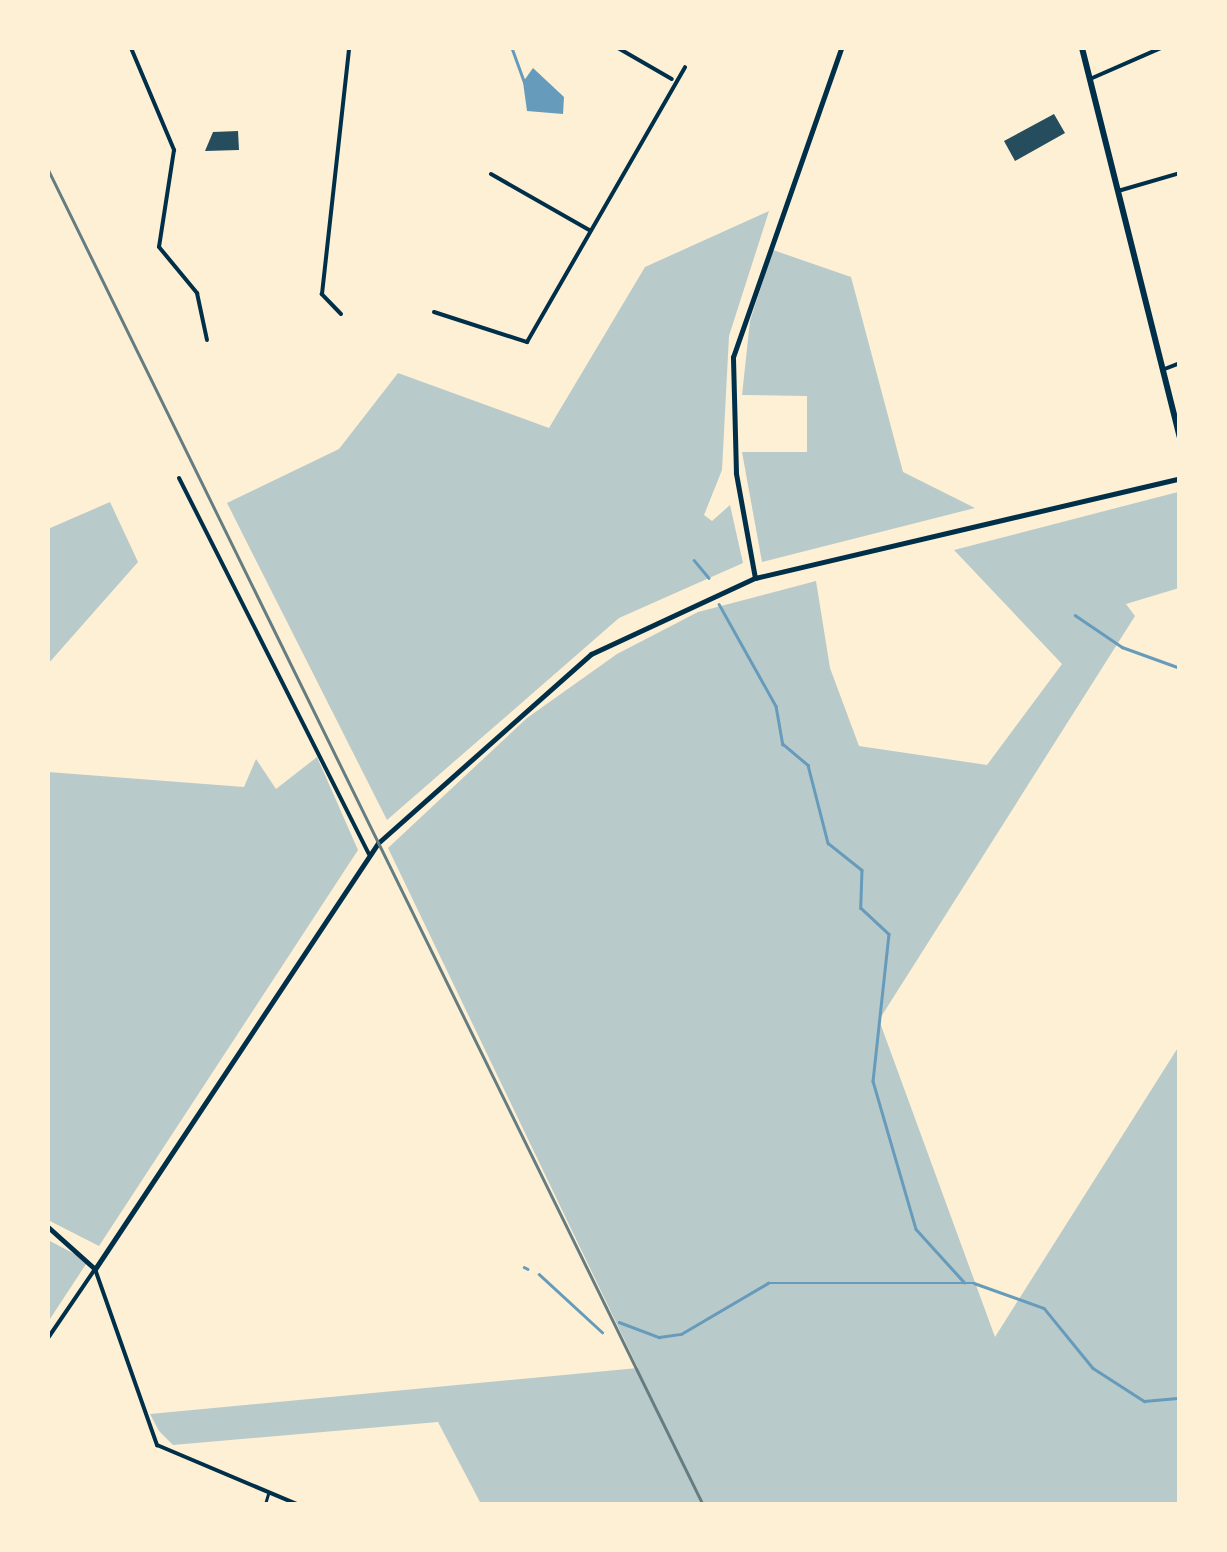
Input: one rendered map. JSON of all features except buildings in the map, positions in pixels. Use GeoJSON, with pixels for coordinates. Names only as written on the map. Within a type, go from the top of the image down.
{"type":"FeatureCollection","features":[{"type":"Feature","properties":{"kind":"main road"},"geometry":{"type":"LineString","coordinates":[[1082,48],[1180,439]]}},
{"type":"Feature","properties":{"kind":"street"},"geometry":{"type":"LineString","coordinates":[[131,48],[174,148],[159,248],[197,293],[207,340]]}},
{"type":"Feature","properties":{"kind":"street"},"geometry":{"type":"LineString","coordinates":[[341,314],[322,294],[349,48]]}},
{"type":"Feature","properties":{"kind":"street"},"geometry":{"type":"LineString","coordinates":[[618,48],[672,79]]}},
{"type":"Feature","properties":{"kind":"street"},"geometry":{"type":"LineString","coordinates":[[755,578],[736,473],[733,357],[841,48]]}},
{"type":"Feature","properties":{"kind":"street"},"geometry":{"type":"LineString","coordinates":[[1090,79],[1161,48]]}},
{"type":"Feature","properties":{"kind":"street"},"geometry":{"type":"LineString","coordinates":[[434,312],[527,342],[672,79],[685,67]]}},
{"type":"Feature","properties":{"kind":"street"},"geometry":{"type":"LineString","coordinates":[[1118,191],[1180,173]]}},
{"type":"Feature","properties":{"kind":"street"},"geometry":{"type":"LineString","coordinates":[[490,174],[589,230]]}},
{"type":"Feature","properties":{"kind":"street"},"geometry":{"type":"LineString","coordinates":[[1162,370],[1180,362]]}},
{"type":"Feature","properties":{"kind":"street"},"geometry":{"type":"LineString","coordinates":[[179,478],[369,854]]}},
{"type":"Feature","properties":{"kind":"street"},"geometry":{"type":"LineString","coordinates":[[48,1338],[369,854],[577,664],[647,621],[755,578],[1180,478]]}},
{"type":"Feature","properties":{"kind":"street"},"geometry":{"type":"LineString","coordinates":[[48,1228],[94,1269],[149,1436],[180,1462],[297,1504]]}},
{"type":"Feature","properties":{"kind":"lane"},"geometry":{"type":"LineString","coordinates":[[265,1504],[268,1493]]}},
{"type":"Feature","properties":{"kind":"shaded area"},"geometry":{"type":"Polygon","coordinates":[[[769,211],[729,336],[722,470],[704,515],[712,521],[730,505],[743,563],[619,618],[387,820],[227,503],[339,449],[398,373],[549,428],[645,267],[769,211]]]}},
{"type":"Feature","properties":{"kind":"shaded area"},"geometry":{"type":"Polygon","coordinates":[[[773,250],[851,277],[903,472],[975,508],[762,562],[742,452],[807,452],[807,396],[742,395],[750,321],[773,250]]]}},
{"type":"Feature","properties":{"kind":"shaded area"},"geometry":{"type":"Polygon","coordinates":[[[1178,492],[1179,588],[1126,604],[1135,616],[879,1020],[995,1337],[1179,1046],[1179,1504],[481,1504],[438,1422],[173,1445],[159,1431],[150,1414],[638,1368],[388,848],[527,718],[617,654],[698,612],[816,581],[830,668],[859,746],[987,765],[1062,664],[954,550],[1178,492]]]}},
{"type":"Feature","properties":{"kind":"shaded area"},"geometry":{"type":"Polygon","coordinates":[[[110,502],[138,562],[48,664],[48,529],[110,502]]]}},
{"type":"Feature","properties":{"kind":"shaded area"},"geometry":{"type":"Polygon","coordinates":[[[317,757],[358,850],[99,1246],[48,1220],[48,772],[244,787],[256,759],[276,789],[317,757]]]}},
{"type":"Feature","properties":{"kind":"shaded area"},"geometry":{"type":"Polygon","coordinates":[[[48,1240],[88,1261],[48,1322],[48,1240]]]}},
{"type":"Feature","properties":{"kind":"water"},"geometry":{"type":"Polygon","coordinates":[[[533,68],[564,97],[563,114],[527,111],[523,82],[533,68]]]}},
{"type":"Feature","properties":{"kind":"waterway"},"geometry":{"type":"LineString","coordinates":[[512,48],[525,83]]}},
{"type":"Feature","properties":{"kind":"waterway"},"geometry":{"type":"LineString","coordinates":[[694,560],[709,578]]}},
{"type":"Feature","properties":{"kind":"waterway"},"geometry":{"type":"LineString","coordinates":[[719,604],[776,706],[783,744],[808,765],[828,843],[862,870],[861,908],[889,934],[873,1081],[916,1229],[964,1282]]}},
{"type":"Feature","properties":{"kind":"waterway"},"geometry":{"type":"LineString","coordinates":[[1075,615],[1122,647],[1180,668]]}},
{"type":"Feature","properties":{"kind":"waterway"},"geometry":{"type":"LineString","coordinates":[[524,1267],[528,1269]]}},
{"type":"Feature","properties":{"kind":"waterway"},"geometry":{"type":"LineString","coordinates":[[539,1274],[602,1332]]}},
{"type":"Feature","properties":{"kind":"waterway"},"geometry":{"type":"LineString","coordinates":[[619,1322],[659,1337],[681,1334],[768,1283],[974,1283],[1044,1308],[1093,1368],[1144,1401],[1180,1398]]}},
{"type":"Feature","properties":{"kind":"railway"},"geometry":{"type":"LineString","coordinates":[[48,169],[703,1504]]}}]}
